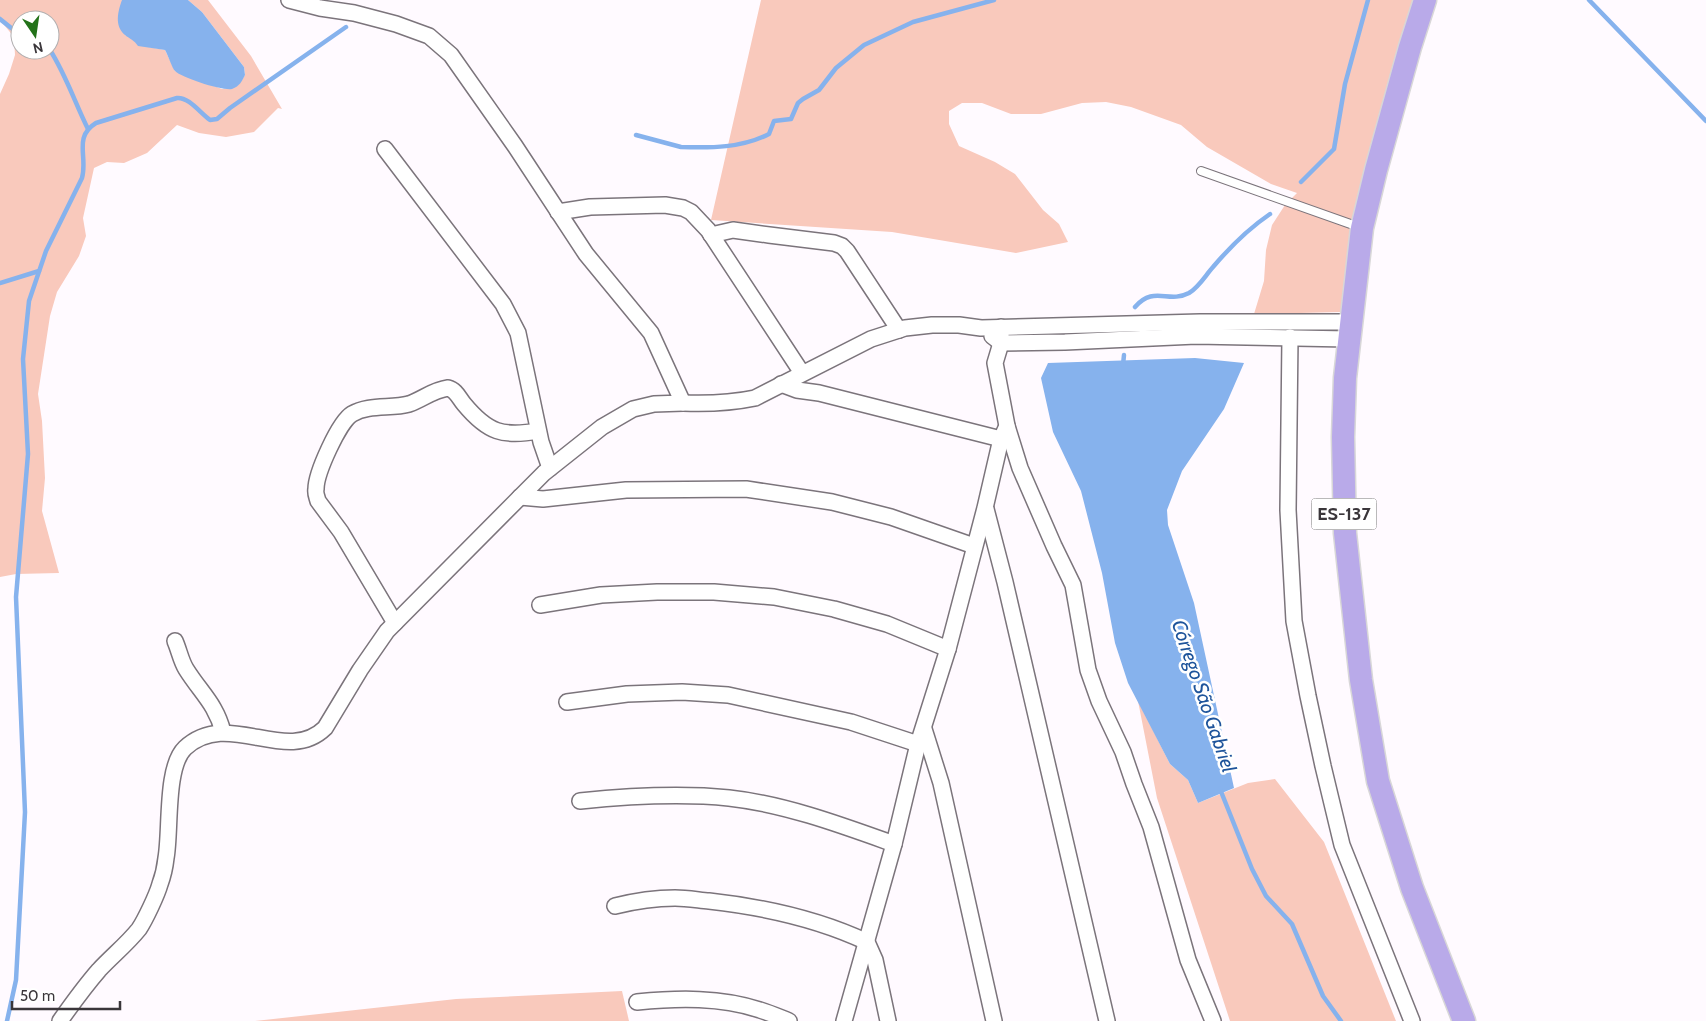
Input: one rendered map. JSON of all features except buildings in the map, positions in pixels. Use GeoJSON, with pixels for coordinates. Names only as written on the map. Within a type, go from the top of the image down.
{"type":"FeatureCollection","features":[{"type":"Feature","properties":{"kind":"main road","name":"ES-137"},"geometry":{"type":"LineString","coordinates":[[1426,0],[1410,48],[1378,160],[1362,228],[1345,378],[1343,438],[1345,533],[1364,698],[1378,781],[1412,888],[1464,1021]]}},
{"type":"Feature","properties":{"kind":"street"},"geometry":{"type":"LineString","coordinates":[[289,0],[396,24],[429,36],[451,55],[586,254],[651,333],[683,403]]}},
{"type":"Feature","properties":{"kind":"street"},"geometry":{"type":"LineString","coordinates":[[385,150],[507,312],[518,333],[538,431],[550,468]]}},
{"type":"Feature","properties":{"kind":"street"},"geometry":{"type":"LineString","coordinates":[[558,212],[590,207],[665,205],[683,208],[691,212],[711,234],[802,373]]}},
{"type":"Feature","properties":{"kind":"street"},"geometry":{"type":"LineString","coordinates":[[711,234],[733,230],[842,246],[848,251],[899,330]]}},
{"type":"Feature","properties":{"kind":"street"},"geometry":{"type":"LineString","coordinates":[[60,1021],[100,970],[139,928],[160,887],[167,858],[175,767],[184,749],[199,737],[223,732],[279,741],[298,741],[309,739],[318,734],[325,728],[387,630],[550,468],[602,427],[633,409],[654,404],[708,404],[755,398],[871,339],[899,330],[932,325],[959,325],[982,328],[1209,322],[1350,331]]}},
{"type":"Feature","properties":{"kind":"street"},"geometry":{"type":"LineString","coordinates":[[1001,327],[1000,343],[995,363],[1004,433],[1072,585],[1088,670],[1098,701],[1123,752],[1151,827],[1188,960],[1213,1021]]}},
{"type":"Feature","properties":{"kind":"street"},"geometry":{"type":"LineString","coordinates":[[982,328],[1000,343],[1196,336],[1290,337],[1350,331]]}},
{"type":"Feature","properties":{"kind":"street"},"geometry":{"type":"LineString","coordinates":[[1290,337],[1288,510],[1294,621],[1322,766],[1342,845],[1412,1021]]}},
{"type":"Feature","properties":{"kind":"street"},"geometry":{"type":"LineString","coordinates":[[781,384],[797,390],[819,393],[1004,433]]}},
{"type":"Feature","properties":{"kind":"street"},"geometry":{"type":"LineString","coordinates":[[395,623],[346,539],[318,501],[316,495],[323,463],[346,418],[363,410],[410,403],[434,391],[448,388],[456,392],[472,414],[488,426],[502,433],[520,434],[538,431]]}},
{"type":"Feature","properties":{"kind":"street"},"geometry":{"type":"LineString","coordinates":[[844,1021],[894,844],[918,744],[948,649],[1004,433]]}},
{"type":"Feature","properties":{"kind":"street"},"geometry":{"type":"LineString","coordinates":[[520,497],[543,499],[626,490],[746,490],[832,502],[891,517],[974,546]]}},
{"type":"Feature","properties":{"kind":"street"},"geometry":{"type":"LineString","coordinates":[[986,508],[1005,582],[1107,1021]]}},
{"type":"Feature","properties":{"kind":"street"},"geometry":{"type":"LineString","coordinates":[[540,605],[601,595],[657,592],[714,592],[774,598],[834,609],[887,624],[948,649]]}},
{"type":"Feature","properties":{"kind":"street"},"geometry":{"type":"LineString","coordinates":[[175,641],[186,668],[219,716],[223,732]]}},
{"type":"Feature","properties":{"kind":"street"},"geometry":{"type":"LineString","coordinates":[[567,702],[628,694],[682,692],[728,695],[851,722],[918,744]]}},
{"type":"Feature","properties":{"kind":"street"},"geometry":{"type":"LineString","coordinates":[[924,729],[940,783],[994,1021]]}},
{"type":"Feature","properties":{"kind":"street"},"geometry":{"type":"LineString","coordinates":[[580,801],[674,794],[730,798],[783,808],[825,820],[894,844]]}},
{"type":"Feature","properties":{"kind":"street"},"geometry":{"type":"LineString","coordinates":[[615,906],[641,900],[676,898],[734,904],[803,918],[844,931],[867,942],[875,960],[888,1021]]}},
{"type":"Feature","properties":{"kind":"street"},"geometry":{"type":"LineString","coordinates":[[637,1002],[666,999],[716,1000],[759,1009],[789,1021]]}},
{"type":"Feature","properties":{"kind":"lane"},"geometry":{"type":"LineString","coordinates":[[1201,172],[1362,228]]}},
{"type":"Feature","properties":{"kind":"shaded area"},"geometry":{"type":"Polygon","coordinates":[[[0,0],[122,0],[125,35],[132,38],[138,45],[165,50],[175,71],[222,89],[230,88],[239,84],[243,79],[245,75],[244,67],[202,12],[188,0],[208,0],[251,56],[282,109],[278,108],[254,132],[226,137],[199,133],[177,125],[147,153],[124,163],[107,162],[94,168],[83,218],[86,236],[79,256],[57,292],[50,316],[38,394],[42,421],[45,478],[42,511],[59,573],[16,574],[0,577],[0,94],[13,60],[60,60],[60,10],[10,10],[10,32],[0,20],[0,0]]]}},
{"type":"Feature","properties":{"kind":"shaded area"},"geometry":{"type":"Polygon","coordinates":[[[761,0],[1417,0],[1355,216],[1341,312],[1254,314],[1264,281],[1266,250],[1272,225],[1285,205],[1297,193],[1271,184],[1207,147],[1181,125],[1131,107],[1106,102],[1082,103],[1041,114],[1011,114],[982,103],[962,103],[949,111],[949,124],[959,146],[995,162],[1015,174],[1043,210],[1059,224],[1068,242],[1016,253],[892,232],[711,220],[761,0]]]}},
{"type":"Feature","properties":{"kind":"shaded area"},"geometry":{"type":"Polygon","coordinates":[[[1138,701],[1170,764],[1188,780],[1198,803],[1248,783],[1275,779],[1324,842],[1396,1021],[1230,1021],[1157,798],[1138,701]]]}},
{"type":"Feature","properties":{"kind":"shaded area"},"geometry":{"type":"Polygon","coordinates":[[[622,991],[629,1021],[255,1021],[456,999],[622,991]]]}},
{"type":"Feature","properties":{"kind":"water"},"geometry":{"type":"Polygon","coordinates":[[[122,0],[188,0],[202,12],[244,67],[245,75],[242,81],[232,89],[227,89],[179,74],[175,71],[165,50],[138,46],[125,35],[118,23],[118,14],[122,0]]]}},
{"type":"Feature","properties":{"kind":"water"},"geometry":{"type":"Polygon","coordinates":[[[1195,358],[1244,363],[1224,409],[1182,471],[1167,510],[1168,525],[1194,603],[1234,788],[1198,803],[1188,780],[1170,764],[1128,683],[1115,643],[1102,573],[1081,491],[1053,432],[1041,378],[1048,363],[1195,358]]]}},
{"type":"Feature","properties":{"kind":"waterway"},"geometry":{"type":"LineString","coordinates":[[636,135],[681,147],[737,145],[758,139],[769,134],[774,121],[791,119],[798,103],[819,90],[836,68],[864,45],[913,22],[994,0]]}},
{"type":"Feature","properties":{"kind":"waterway","name":"Córrego São Gabriel"},"geometry":{"type":"LineString","coordinates":[[1301,182],[1334,149],[1345,84],[1368,0]]}},
{"type":"Feature","properties":{"kind":"waterway"},"geometry":{"type":"LineString","coordinates":[[1589,0],[1706,121]]}},
{"type":"Feature","properties":{"kind":"waterway"},"geometry":{"type":"LineString","coordinates":[[0,19],[10,27]]}},
{"type":"Feature","properties":{"kind":"waterway"},"geometry":{"type":"LineString","coordinates":[[7,1021],[16,980],[25,812],[16,597],[28,454],[23,359],[29,301],[46,251],[82,178],[83,141],[85,135],[96,123],[177,98],[186,100],[210,120],[217,119],[346,27]]}},
{"type":"Feature","properties":{"kind":"waterway"},"geometry":{"type":"LineString","coordinates":[[56,60],[88,129]]}},
{"type":"Feature","properties":{"kind":"waterway","name":"Córrego São Gabriel"},"geometry":{"type":"LineString","coordinates":[[1135,307],[1148,297],[1174,297],[1193,291],[1219,260],[1254,226],[1270,214]]}},
{"type":"Feature","properties":{"kind":"waterway"},"geometry":{"type":"LineString","coordinates":[[0,283],[39,271]]}},
{"type":"Feature","properties":{"kind":"waterway","name":"Córrego São Gabriel"},"geometry":{"type":"LineString","coordinates":[[1123,365],[1124,355]]}},
{"type":"Feature","properties":{"kind":"waterway","name":"Córrego São Gabriel"},"geometry":{"type":"LineString","coordinates":[[1220,789],[1252,869],[1266,896],[1292,924],[1323,996],[1341,1021]]}}]}
